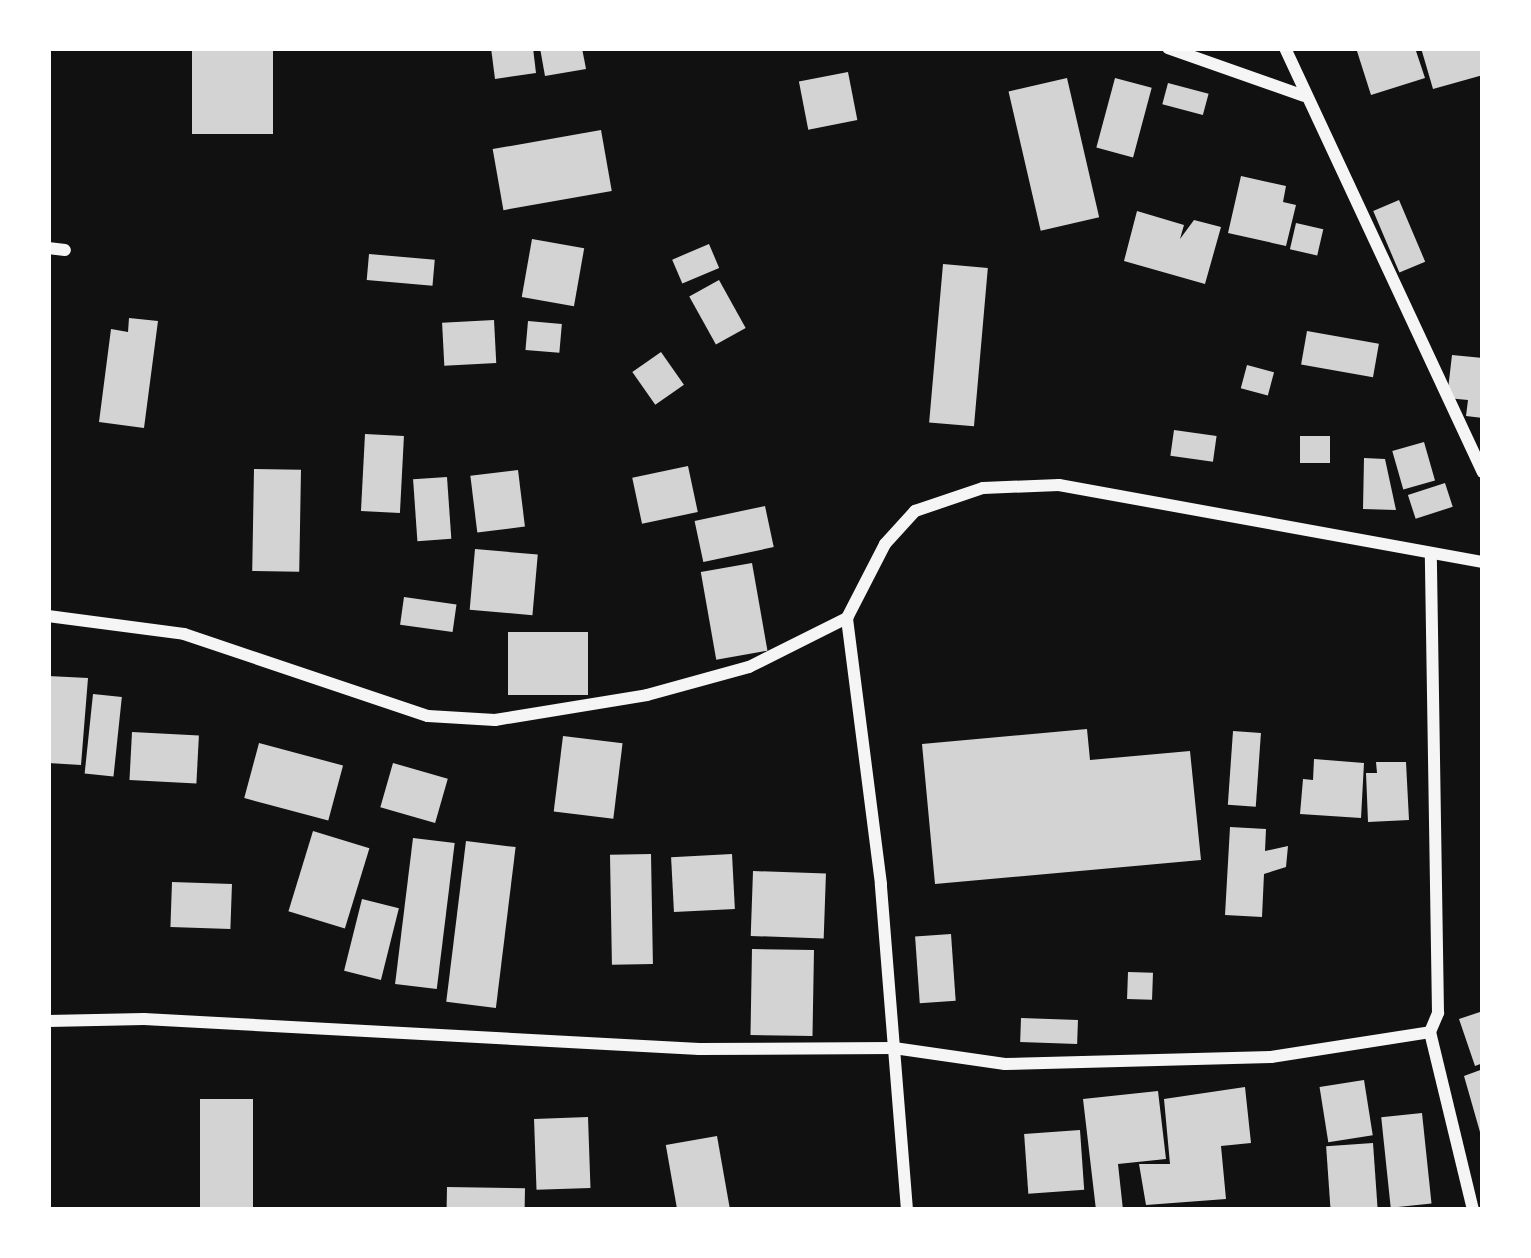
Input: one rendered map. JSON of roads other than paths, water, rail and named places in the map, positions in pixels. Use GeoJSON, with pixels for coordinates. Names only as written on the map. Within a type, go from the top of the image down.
{"type":"FeatureCollection","features":[{"type":"Feature","properties":{"kind":"street"},"geometry":{"type":"LineString","coordinates":[[1168,48],[1304,96]]}},
{"type":"Feature","properties":{"kind":"street"},"geometry":{"type":"LineString","coordinates":[[1285,48],[1483,472]]}},
{"type":"Feature","properties":{"kind":"street"},"geometry":{"type":"LineString","coordinates":[[48,248],[65,250]]}},
{"type":"Feature","properties":{"kind":"street"},"geometry":{"type":"LineString","coordinates":[[907,1210],[848,618],[884,544],[915,512],[983,488],[1076,486],[1483,562]]}},
{"type":"Feature","properties":{"kind":"street"},"geometry":{"type":"LineString","coordinates":[[1431,554],[1438,1012],[1430,1032],[1473,1210]]}},
{"type":"Feature","properties":{"kind":"street"},"geometry":{"type":"LineString","coordinates":[[48,616],[184,634],[428,716],[495,720],[647,695],[749,667],[848,618]]}},
{"type":"Feature","properties":{"kind":"street"},"geometry":{"type":"LineString","coordinates":[[48,1021],[144,1019],[699,1049],[894,1048],[1005,1064],[1271,1057],[1430,1032]]}}]}
